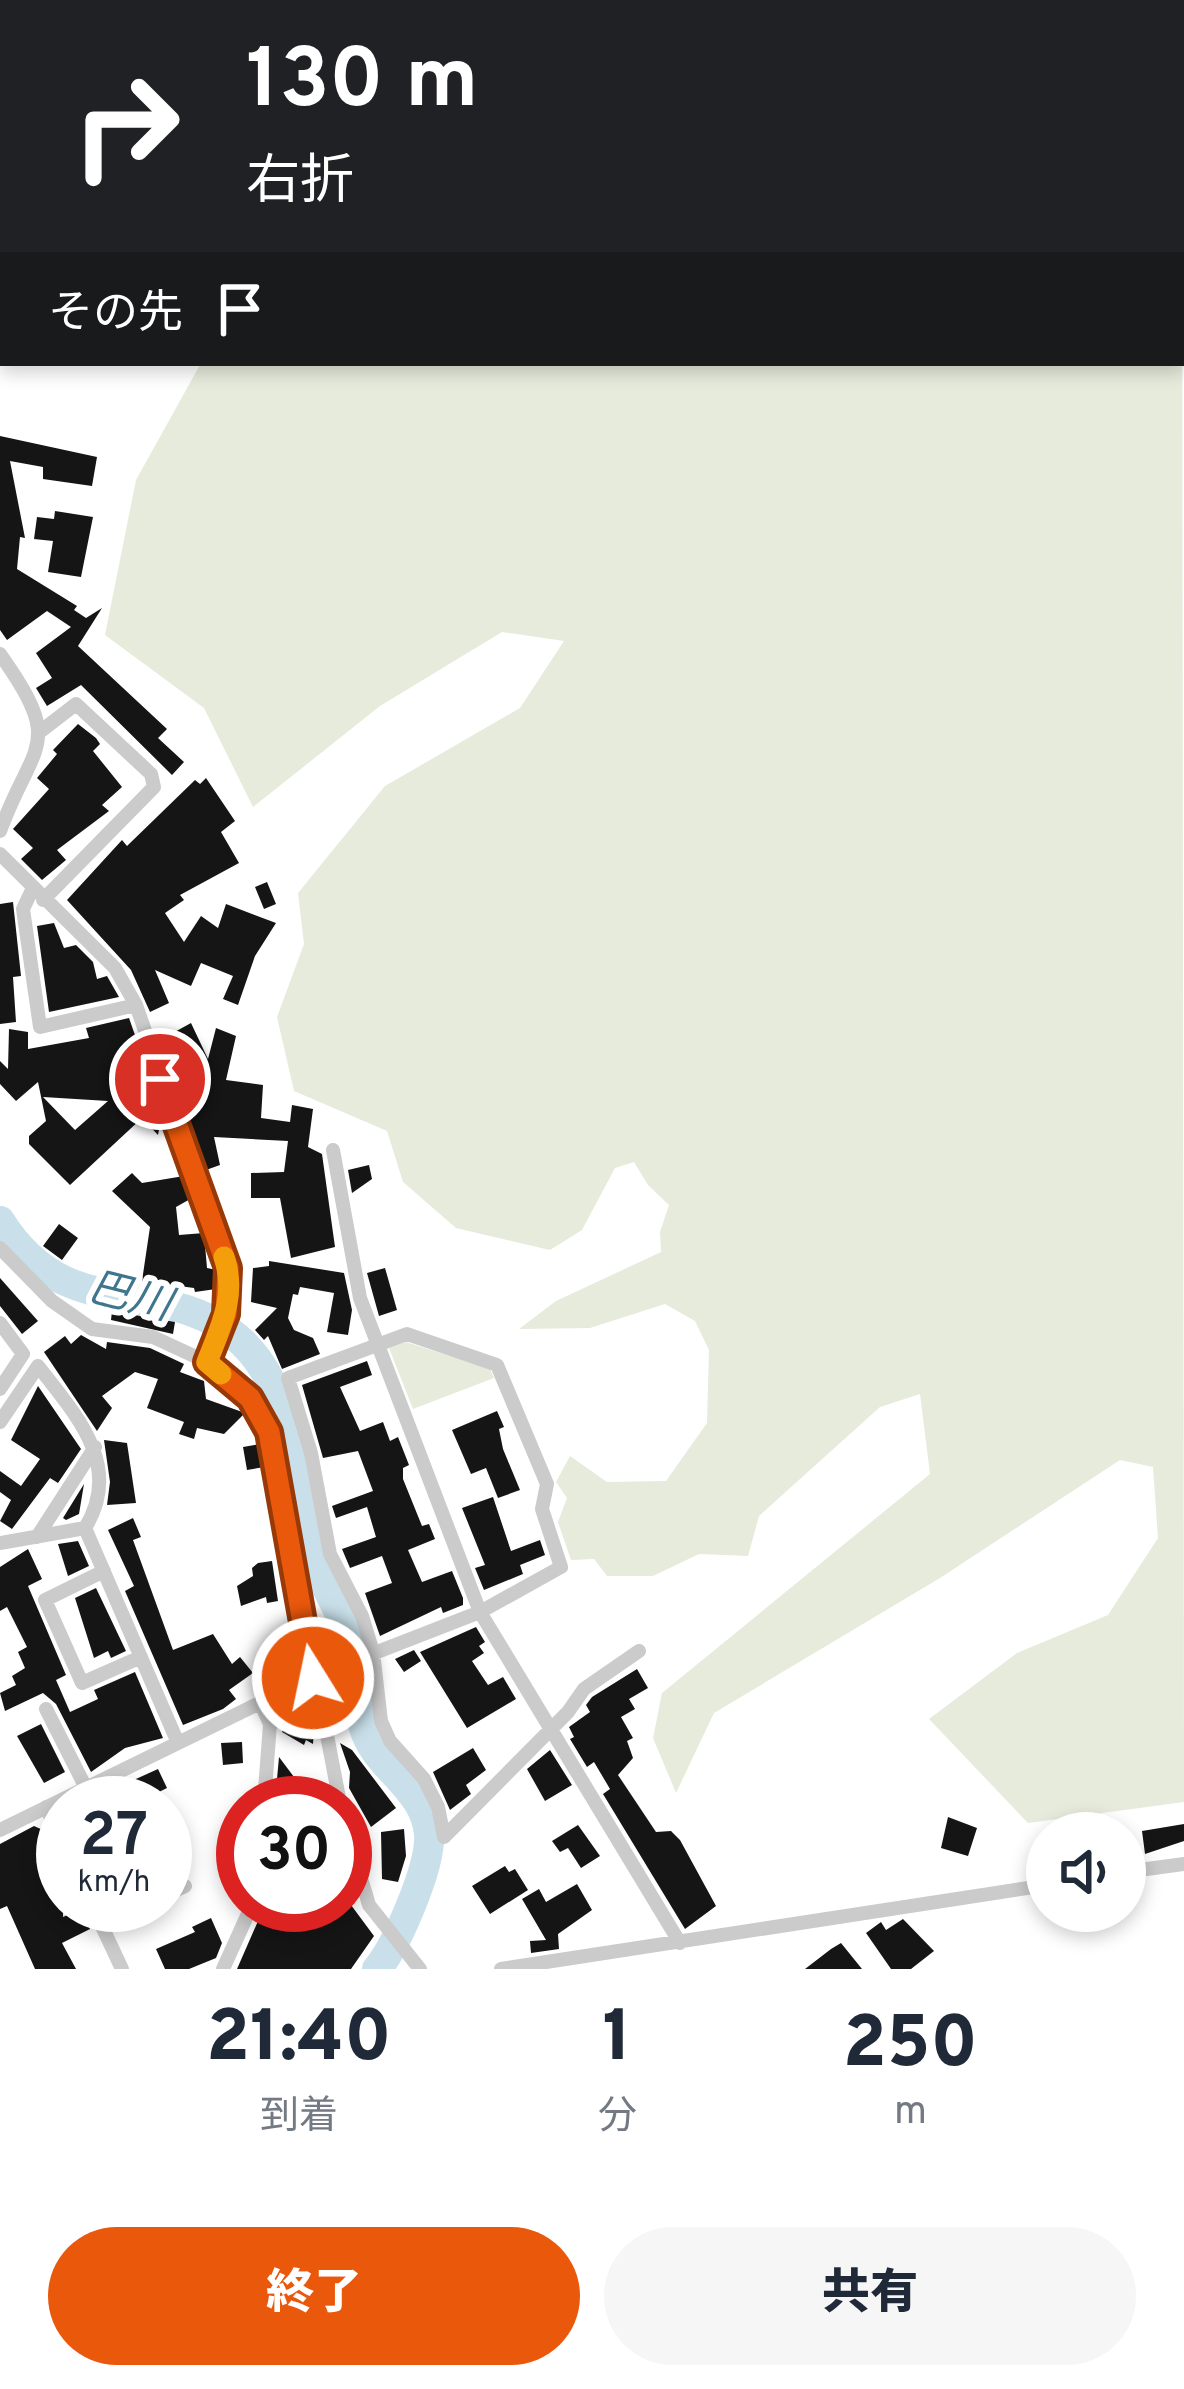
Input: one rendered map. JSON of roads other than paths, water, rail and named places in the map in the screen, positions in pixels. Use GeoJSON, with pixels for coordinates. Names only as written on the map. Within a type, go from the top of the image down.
{"type":"FeatureCollection","features":[{"type":"Feature","properties":{"kind":"street"},"geometry":{"type":"LineString","coordinates":[[0,654],[41,730],[35,764],[0,831]]}},
{"type":"Feature","properties":{"kind":"street"},"geometry":{"type":"LineString","coordinates":[[41,730],[76,704],[151,774],[154,787],[22,909],[40,1027],[136,1005]]}},
{"type":"Feature","properties":{"kind":"street"},"geometry":{"type":"LineString","coordinates":[[0,854],[115,968],[136,1005],[228,1268],[226,1314],[207,1362]]}},
{"type":"Feature","properties":{"kind":"street"},"geometry":{"type":"LineString","coordinates":[[333,1150],[360,1298],[480,1612],[680,1943]]}},
{"type":"Feature","properties":{"kind":"street"},"geometry":{"type":"LineString","coordinates":[[0,1248],[52,1301],[92,1329],[153,1337],[207,1362],[250,1398],[269,1432],[334,1776]]}},
{"type":"Feature","properties":{"kind":"street"},"geometry":{"type":"LineString","coordinates":[[0,1324],[23,1354],[0,1389]]}},
{"type":"Feature","properties":{"kind":"street"},"geometry":{"type":"LineString","coordinates":[[111,1776],[340,1665],[373,1652],[480,1612],[561,1567],[542,1509],[547,1484],[496,1365],[407,1334],[288,1378],[311,1453],[330,1554],[362,1616],[373,1652],[381,1721],[390,1741],[424,1779],[439,1807],[444,1837],[551,1730],[584,1689],[639,1651]]}},
{"type":"Feature","properties":{"kind":"street"},"geometry":{"type":"LineString","coordinates":[[0,1422],[38,1366],[94,1447],[98,1508],[86,1528],[0,1544]]}},
{"type":"Feature","properties":{"kind":"street"},"geometry":{"type":"LineString","coordinates":[[37,1537],[94,1447]]}},
{"type":"Feature","properties":{"kind":"street"},"geometry":{"type":"LineString","coordinates":[[86,1528],[178,1743]]}},
{"type":"Feature","properties":{"kind":"street"},"geometry":{"type":"LineString","coordinates":[[104,1571],[45,1600],[82,1683],[141,1657]]}},
{"type":"Feature","properties":{"kind":"street"},"geometry":{"type":"LineString","coordinates":[[260,1702],[270,1724],[266,1776]]}},
{"type":"Feature","properties":{"kind":"street"},"geometry":{"type":"LineString","coordinates":[[46,1709],[80,1776]]}},
{"type":"Feature","properties":{"kind":"street"},"geometry":{"type":"LineString","coordinates":[[0,1830],[36,1812]]}},
{"type":"Feature","properties":{"kind":"street"},"geometry":{"type":"LineString","coordinates":[[1146,1869],[1184,1864]]}},
{"type":"Feature","properties":{"kind":"street"},"geometry":{"type":"LineString","coordinates":[[501,1969],[1026,1888]]}},
{"type":"Feature","properties":{"kind":"street"},"geometry":{"type":"LineString","coordinates":[[372,1908],[420,1969]]}},
{"type":"Feature","properties":{"kind":"street"},"geometry":{"type":"LineString","coordinates":[[104,1932],[122,1969]]}},
{"type":"Feature","properties":{"kind":"street"},"geometry":{"type":"LineString","coordinates":[[223,1969],[240,1932]]}},
{"type":"Feature","properties":{"kind":"waterway","name":"巴川"},"geometry":{"type":"LineString","coordinates":[[0,1221],[27,1255],[57,1277],[87,1289],[182,1308],[212,1321],[242,1342],[273,1386],[290,1438],[310,1546],[352,1646],[363,1726],[374,1748],[420,1806],[429,1835],[425,1866],[411,1905],[377,1969]]}}]}
